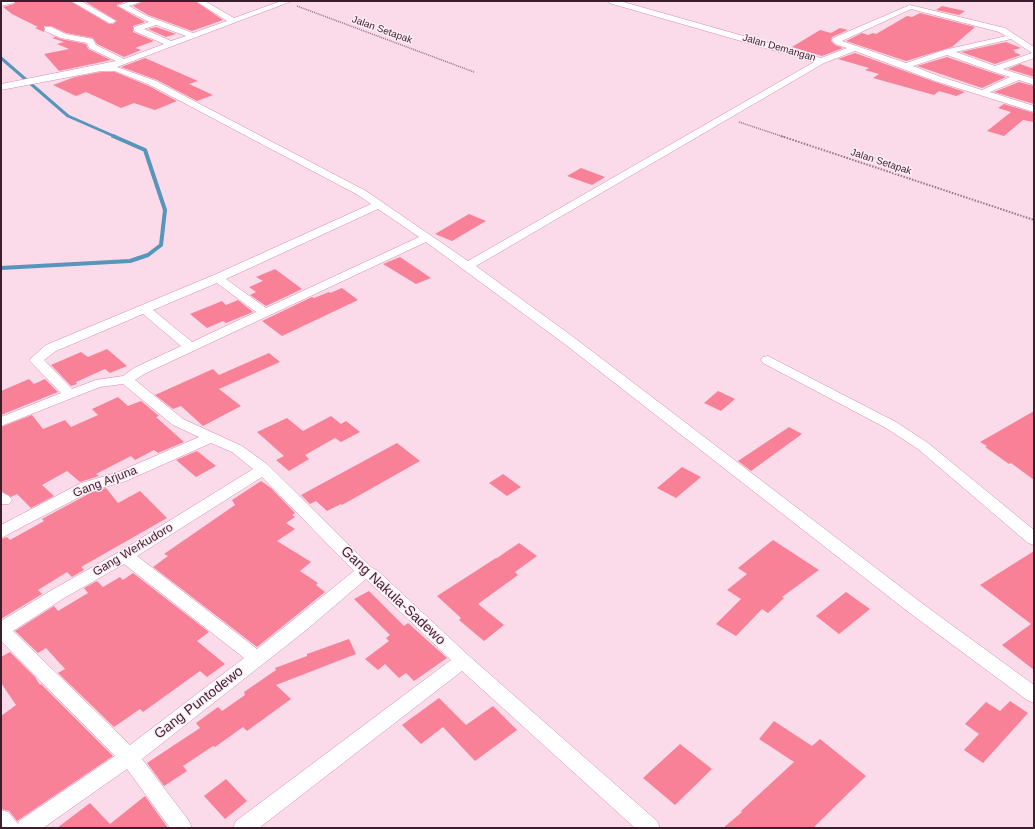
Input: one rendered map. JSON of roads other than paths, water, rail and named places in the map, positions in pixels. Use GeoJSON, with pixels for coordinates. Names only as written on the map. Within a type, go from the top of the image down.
{"type":"FeatureCollection","features":[{"type":"Feature","properties":{"kind":"street"},"geometry":{"type":"LineString","coordinates":[[1,4],[11,1]]}},
{"type":"Feature","properties":{"kind":"street"},"geometry":{"type":"LineString","coordinates":[[75,1],[112,21]]}},
{"type":"Feature","properties":{"kind":"street"},"geometry":{"type":"LineString","coordinates":[[95,13],[139,1]]}},
{"type":"Feature","properties":{"kind":"street"},"geometry":{"type":"LineString","coordinates":[[200,1],[232,21]]}},
{"type":"Feature","properties":{"kind":"street","name":"Jalan Demangan"},"geometry":{"type":"LineString","coordinates":[[612,1],[821,61],[855,48]]}},
{"type":"Feature","properties":{"kind":"street"},"geometry":{"type":"LineString","coordinates":[[1,87],[118,64],[286,2]]}},
{"type":"Feature","properties":{"kind":"street"},"geometry":{"type":"LineString","coordinates":[[1034,51],[1007,33],[998,29],[910,7],[836,40],[982,93],[1034,109]]}},
{"type":"Feature","properties":{"kind":"street"},"geometry":{"type":"LineString","coordinates":[[115,8],[193,36]]}},
{"type":"Feature","properties":{"kind":"street"},"geometry":{"type":"LineString","coordinates":[[157,22],[137,29],[171,44]]}},
{"type":"Feature","properties":{"kind":"street"},"geometry":{"type":"LineString","coordinates":[[48,29],[64,36],[90,41],[92,46],[118,64],[362,193],[468,266],[584,352],[917,609],[1032,690]]}},
{"type":"Feature","properties":{"kind":"street"},"geometry":{"type":"LineString","coordinates":[[906,66],[946,52],[1011,37]]}},
{"type":"Feature","properties":{"kind":"street"},"geometry":{"type":"LineString","coordinates":[[946,52],[1034,82]]}},
{"type":"Feature","properties":{"kind":"street"},"geometry":{"type":"LineString","coordinates":[[994,69],[1034,55]]}},
{"type":"Feature","properties":{"kind":"street"},"geometry":{"type":"LineString","coordinates":[[468,266],[821,61]]}},
{"type":"Feature","properties":{"kind":"street"},"geometry":{"type":"LineString","coordinates":[[982,93],[1017,77]]}},
{"type":"Feature","properties":{"kind":"street"},"geometry":{"type":"LineString","coordinates":[[70,395],[36,360],[51,348],[218,278],[378,205]]}},
{"type":"Feature","properties":{"kind":"street"},"geometry":{"type":"LineString","coordinates":[[1,422],[105,382],[126,380],[134,373],[426,238]]}},
{"type":"Feature","properties":{"kind":"street"},"geometry":{"type":"LineString","coordinates":[[218,278],[265,313]]}},
{"type":"Feature","properties":{"kind":"street"},"geometry":{"type":"LineString","coordinates":[[144,309],[190,347]]}},
{"type":"Feature","properties":{"kind":"street"},"geometry":{"type":"LineString","coordinates":[[768,360],[891,425],[907,435],[923,446],[1034,539]]}},
{"type":"Feature","properties":{"kind":"street","name":"Gang Nakula-Sadewo"},"geometry":{"type":"LineString","coordinates":[[126,380],[178,422],[210,438],[237,449],[263,469],[366,571],[463,662],[650,828]]}},
{"type":"Feature","properties":{"kind":"street","name":"Gang Arjuna"},"geometry":{"type":"LineString","coordinates":[[1,532],[86,488],[121,477],[210,438]]}},
{"type":"Feature","properties":{"kind":"street","name":"Gang Werkudoro"},"geometry":{"type":"LineString","coordinates":[[1,630],[58,594],[126,556],[263,469]]}},
{"type":"Feature","properties":{"kind":"street"},"geometry":{"type":"LineString","coordinates":[[126,556],[256,658]]}},
{"type":"Feature","properties":{"kind":"street","name":"Gang Puntodewo"},"geometry":{"type":"LineString","coordinates":[[26,828],[129,757],[298,626],[366,571]]}},
{"type":"Feature","properties":{"kind":"street"},"geometry":{"type":"LineString","coordinates":[[1,630],[129,757],[182,828]]}},
{"type":"Feature","properties":{"kind":"street"},"geometry":{"type":"LineString","coordinates":[[243,828],[463,662]]}},
{"type":"Feature","properties":{"kind":"street"},"geometry":{"type":"LineString","coordinates":[[1,819],[9,828]]}},
{"type":"Feature","properties":{"kind":"waterway"},"geometry":{"type":"LineString","coordinates":[[1,58],[68,116],[116,137]]}},
{"type":"Feature","properties":{"kind":"waterway"},"geometry":{"type":"LineString","coordinates":[[1,268],[130,261],[148,255],[161,245],[165,210],[145,150],[113,136]]}}]}
